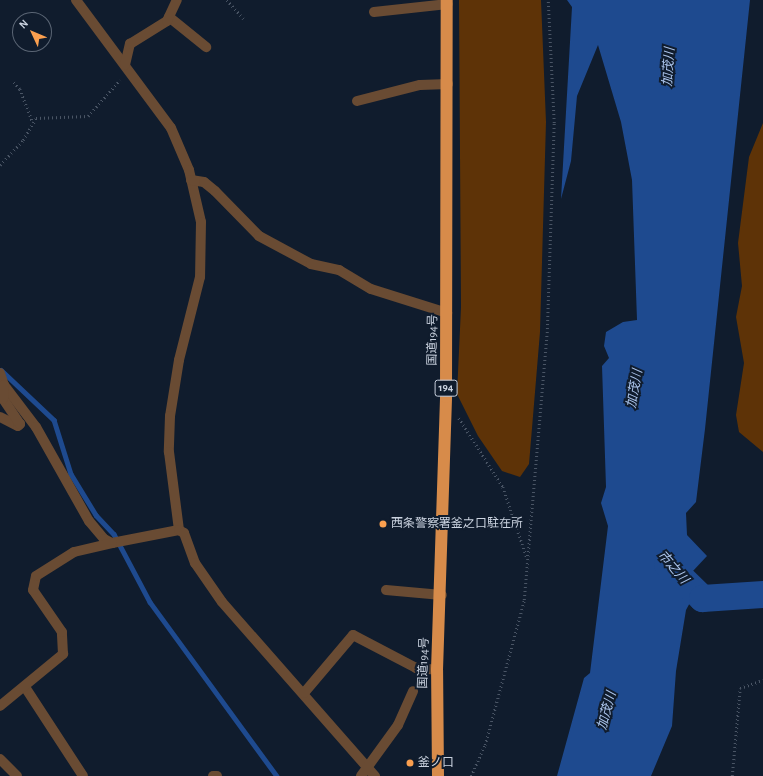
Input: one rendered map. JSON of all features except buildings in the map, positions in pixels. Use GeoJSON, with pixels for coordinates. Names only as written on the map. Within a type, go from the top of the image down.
{"type":"FeatureCollection","features":[{"type":"Feature","properties":{"kind":"highway","name":"国道194号"},"geometry":{"type":"LineString","coordinates":[[438,776],[437,670],[442,595],[447,313],[448,2]]}},
{"type":"Feature","properties":{"kind":"street"},"geometry":{"type":"LineString","coordinates":[[76,0],[171,128],[191,180],[201,222],[202,261],[170,416],[170,452],[179,530]]}},
{"type":"Feature","properties":{"kind":"street"},"geometry":{"type":"LineString","coordinates":[[127,67],[130,44],[155,32],[169,17],[177,0]]}},
{"type":"Feature","properties":{"kind":"street"},"geometry":{"type":"LineString","coordinates":[[374,12],[448,2]]}},
{"type":"Feature","properties":{"kind":"street"},"geometry":{"type":"LineString","coordinates":[[169,17],[206,47]]}},
{"type":"Feature","properties":{"kind":"street"},"geometry":{"type":"LineString","coordinates":[[358,101],[420,85],[448,84]]}},
{"type":"Feature","properties":{"kind":"street"},"geometry":{"type":"LineString","coordinates":[[191,180],[204,182],[215,191],[259,236],[311,264],[339,270],[371,289],[447,313]]}},
{"type":"Feature","properties":{"kind":"street"},"geometry":{"type":"LineString","coordinates":[[0,372],[4,384],[36,427],[88,521],[112,543]]}},
{"type":"Feature","properties":{"kind":"street"},"geometry":{"type":"LineString","coordinates":[[0,417],[18,426],[20,424],[3,399],[4,384]]}},
{"type":"Feature","properties":{"kind":"street"},"geometry":{"type":"LineString","coordinates":[[0,706],[49,668],[64,648],[62,632],[33,590],[36,576],[74,552],[179,530],[184,533],[195,563],[222,602],[376,776]]}},
{"type":"Feature","properties":{"kind":"street"},"geometry":{"type":"LineString","coordinates":[[386,590],[442,595]]}},
{"type":"Feature","properties":{"kind":"street"},"geometry":{"type":"LineString","coordinates":[[304,693],[353,635],[416,668],[437,670]]}},
{"type":"Feature","properties":{"kind":"street"},"geometry":{"type":"LineString","coordinates":[[25,687],[83,776]]}},
{"type":"Feature","properties":{"kind":"street"},"geometry":{"type":"LineString","coordinates":[[362,776],[398,725],[413,691]]}},
{"type":"Feature","properties":{"kind":"street"},"geometry":{"type":"LineString","coordinates":[[0,759],[17,776]]}},
{"type":"Feature","properties":{"kind":"path"},"geometry":{"type":"LineString","coordinates":[[227,0],[244,19]]}},
{"type":"Feature","properties":{"kind":"path"},"geometry":{"type":"LineString","coordinates":[[471,776],[485,745],[503,682],[524,600],[528,561],[547,325],[554,123],[548,0]]}},
{"type":"Feature","properties":{"kind":"path"},"geometry":{"type":"LineString","coordinates":[[0,165],[23,140],[32,121],[36,118],[94,113],[127,67]]}},
{"type":"Feature","properties":{"kind":"path"},"geometry":{"type":"LineString","coordinates":[[14,82],[20,88],[32,121]]}},
{"type":"Feature","properties":{"kind":"path"},"geometry":{"type":"LineString","coordinates":[[457,416],[503,486],[528,561]]}},
{"type":"Feature","properties":{"kind":"path"},"geometry":{"type":"LineString","coordinates":[[732,776],[740,688],[763,680]]}},
{"type":"Feature","properties":{"kind":"shaded area"},"geometry":{"type":"Polygon","coordinates":[[[459,0],[541,0],[546,122],[540,332],[529,464],[520,477],[502,471],[478,436],[457,394],[461,307],[459,0]]]}},
{"type":"Feature","properties":{"kind":"shaded area"},"geometry":{"type":"Polygon","coordinates":[[[763,123],[763,452],[739,432],[736,415],[744,363],[736,317],[742,286],[738,243],[749,157],[763,123]]]}},
{"type":"Feature","properties":{"kind":"water","name":"加茂川"},"geometry":{"type":"Polygon","coordinates":[[[567,0],[750,0],[696,502],[686,513],[687,535],[707,556],[692,572],[692,599],[686,610],[676,671],[672,726],[651,776],[557,776],[584,678],[590,673],[608,526],[601,503],[606,487],[602,366],[609,358],[604,346],[606,332],[623,322],[637,320],[632,180],[621,122],[598,45],[577,96],[571,161],[561,199],[572,7],[567,0]]]}},
{"type":"Feature","properties":{"kind":"waterway"},"geometry":{"type":"LineString","coordinates":[[1,370],[54,420],[71,474],[96,515],[114,534],[150,602],[277,776]]}},
{"type":"Feature","properties":{"kind":"waterway","name":"市之川"},"geometry":{"type":"LineString","coordinates":[[667,564],[702,598],[763,594]]}},
{"type":"Feature","properties":{"kind":"place","name":"西条警察署釜之口駐在所"},"geometry":{"type":"Point","coordinates":[383,524]}},
{"type":"Feature","properties":{"kind":"place","name":"釜ノ口"},"geometry":{"type":"Point","coordinates":[410,763]}}]}
